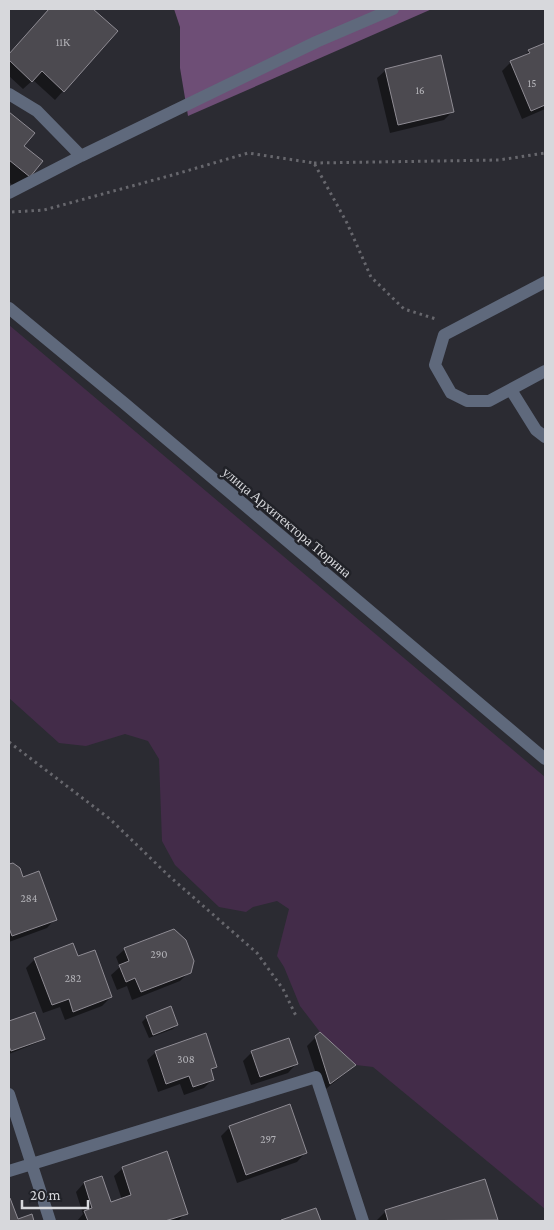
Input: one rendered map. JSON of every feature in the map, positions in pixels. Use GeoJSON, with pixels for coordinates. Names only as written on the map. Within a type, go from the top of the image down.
{"type":"FeatureCollection","features":[{"type":"Feature","properties":{"kind":"street"},"geometry":{"type":"LineString","coordinates":[[9,193],[316,42],[393,9]]}},
{"type":"Feature","properties":{"kind":"street"},"geometry":{"type":"LineString","coordinates":[[9,94],[36,111],[81,156]]}},
{"type":"Feature","properties":{"kind":"street"},"geometry":{"type":"LineString","coordinates":[[545,282],[444,335],[435,364],[451,393],[467,401],[489,401],[545,371]]}},
{"type":"Feature","properties":{"kind":"street","name":"улица Архитектора Тюрина"},"geometry":{"type":"LineString","coordinates":[[9,308],[545,759]]}},
{"type":"Feature","properties":{"kind":"street"},"geometry":{"type":"LineString","coordinates":[[511,390],[536,430],[545,437]]}},
{"type":"Feature","properties":{"kind":"street"},"geometry":{"type":"LineString","coordinates":[[9,1171],[316,1077],[363,1221]]}},
{"type":"Feature","properties":{"kind":"street"},"geometry":{"type":"LineString","coordinates":[[9,1094],[50,1221]]}},
{"type":"Feature","properties":{"kind":"path"},"geometry":{"type":"LineString","coordinates":[[9,212],[44,210],[248,153],[314,163],[499,160],[545,153]]}},
{"type":"Feature","properties":{"kind":"path"},"geometry":{"type":"LineString","coordinates":[[314,163],[348,223],[371,277],[404,310],[436,320],[444,335]]}},
{"type":"Feature","properties":{"kind":"path"},"geometry":{"type":"LineString","coordinates":[[9,742],[110,819],[169,876],[257,953],[283,989],[297,1018]]}},
{"type":"Feature","properties":{"kind":"shaded area"},"geometry":{"type":"Polygon","coordinates":[[[174,9],[432,9],[188,116],[180,68],[180,27],[174,9]]]}},
{"type":"Feature","properties":{"kind":"shaded area"},"geometry":{"type":"Polygon","coordinates":[[[9,325],[545,777],[545,1209],[373,1067],[356,1065],[320,1032],[300,1006],[284,967],[277,956],[289,909],[277,901],[253,907],[246,912],[219,907],[175,865],[162,841],[159,759],[148,741],[125,734],[86,746],[59,743],[9,698],[9,325]]]}},
{"type":"Feature","properties":{"kind":"building"},"geometry":{"type":"Polygon","coordinates":[[[49,9],[93,9],[118,31],[64,92],[42,71],[32,82],[9,60],[9,54],[49,9]]]}},
{"type":"Feature","properties":{"kind":"building"},"geometry":{"type":"Polygon","coordinates":[[[545,43],[545,105],[531,111],[510,61],[530,53],[528,50],[545,43]]]}},
{"type":"Feature","properties":{"kind":"building"},"geometry":{"type":"Polygon","coordinates":[[[441,55],[454,112],[398,125],[385,69],[441,55]]]}},
{"type":"Feature","properties":{"kind":"building"},"geometry":{"type":"Polygon","coordinates":[[[9,112],[35,133],[24,146],[43,161],[30,177],[9,160],[9,112]]]}},
{"type":"Feature","properties":{"kind":"building"},"geometry":{"type":"Polygon","coordinates":[[[13,863],[20,868],[23,877],[39,871],[57,920],[12,936],[9,928],[9,864],[13,863]]]}},
{"type":"Feature","properties":{"kind":"building"},"geometry":{"type":"Polygon","coordinates":[[[174,929],[186,940],[194,961],[191,973],[141,992],[135,978],[126,982],[119,965],[129,961],[124,948],[174,929]]]}},
{"type":"Feature","properties":{"kind":"building"},"geometry":{"type":"Polygon","coordinates":[[[73,943],[78,956],[95,950],[112,997],[73,1012],[69,999],[52,1005],[34,958],[73,943]]]}},
{"type":"Feature","properties":{"kind":"building"},"geometry":{"type":"Polygon","coordinates":[[[171,1006],[178,1025],[153,1035],[146,1016],[171,1006]]]}},
{"type":"Feature","properties":{"kind":"building"},"geometry":{"type":"Polygon","coordinates":[[[35,1012],[45,1039],[11,1051],[9,1046],[9,1021],[35,1012]]]}},
{"type":"Feature","properties":{"kind":"building"},"geometry":{"type":"Polygon","coordinates":[[[320,1032],[356,1065],[330,1084],[315,1036],[320,1032]]]}},
{"type":"Feature","properties":{"kind":"building"},"geometry":{"type":"Polygon","coordinates":[[[206,1033],[217,1067],[211,1069],[214,1080],[193,1087],[189,1076],[166,1084],[155,1051],[206,1033]]]}},
{"type":"Feature","properties":{"kind":"building"},"geometry":{"type":"Polygon","coordinates":[[[289,1038],[298,1064],[260,1077],[251,1051],[289,1038]]]}},
{"type":"Feature","properties":{"kind":"building"},"geometry":{"type":"Polygon","coordinates":[[[290,1104],[307,1153],[246,1175],[229,1126],[290,1104]]]}},
{"type":"Feature","properties":{"kind":"building"},"geometry":{"type":"Polygon","coordinates":[[[167,1151],[188,1214],[165,1221],[88,1221],[84,1211],[92,1208],[84,1182],[102,1176],[111,1202],[131,1195],[122,1167],[167,1151]]]}},
{"type":"Feature","properties":{"kind":"building"},"geometry":{"type":"Polygon","coordinates":[[[485,1179],[498,1220],[388,1221],[385,1210],[485,1179]]]}},
{"type":"Feature","properties":{"kind":"building"},"geometry":{"type":"Polygon","coordinates":[[[9,1198],[18,1219],[32,1214],[34,1221],[9,1221],[9,1198]]]}},
{"type":"Feature","properties":{"kind":"building"},"geometry":{"type":"Polygon","coordinates":[[[316,1208],[321,1221],[281,1220],[316,1208]]]}}]}
